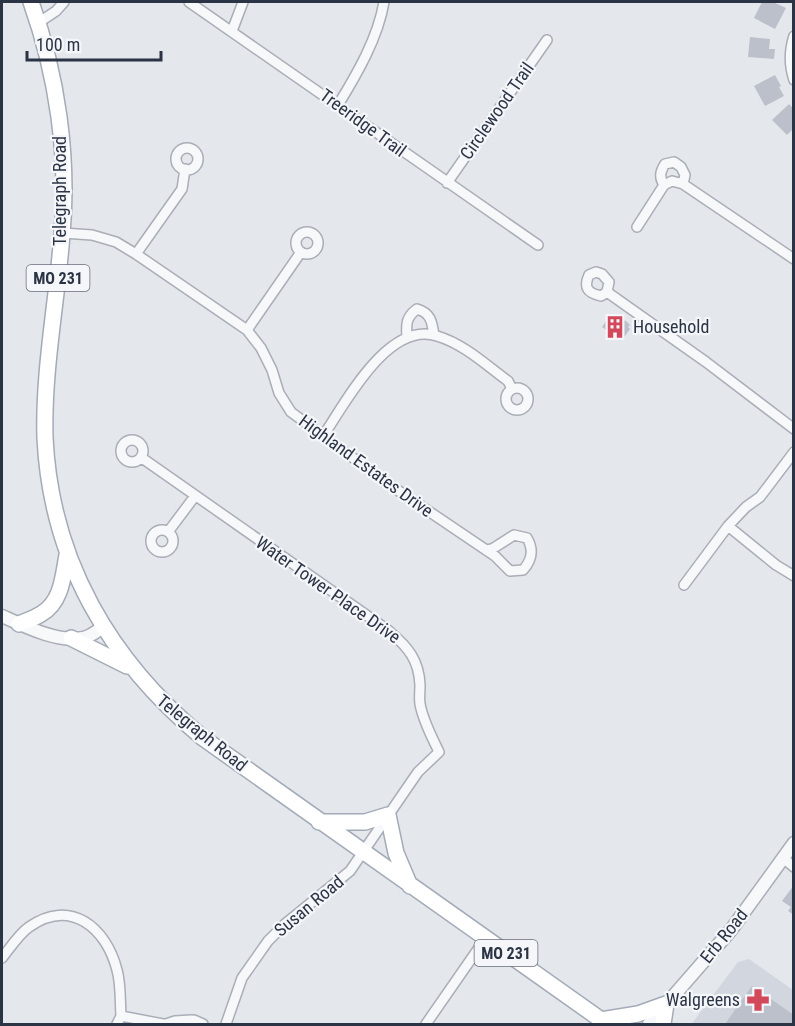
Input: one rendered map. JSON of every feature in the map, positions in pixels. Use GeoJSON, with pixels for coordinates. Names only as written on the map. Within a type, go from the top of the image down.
{"type":"FeatureCollection","features":[{"type":"Feature","properties":{"kind":"main road","name":"Telegraph Road"},"geometry":{"type":"LineString","coordinates":[[34,3],[52,76],[60,125],[64,199],[63,233],[47,388],[45,437],[55,514],[67,555],[87,597],[132,669],[170,710],[196,733],[604,1022]]}},
{"type":"Feature","properties":{"kind":"main road"},"geometry":{"type":"LineString","coordinates":[[19,624],[42,614],[56,598],[61,587],[67,555]]}},
{"type":"Feature","properties":{"kind":"main road"},"geometry":{"type":"LineString","coordinates":[[71,638],[132,669]]}},
{"type":"Feature","properties":{"kind":"main road"},"geometry":{"type":"LineString","coordinates":[[319,822],[365,822],[388,815],[396,853],[410,886]]}},
{"type":"Feature","properties":{"kind":"main road"},"geometry":{"type":"LineString","coordinates":[[604,1022],[666,1004],[663,1024]]}},
{"type":"Feature","properties":{"kind":"street"},"geometry":{"type":"LineString","coordinates":[[38,23],[56,11],[64,2]]}},
{"type":"Feature","properties":{"kind":"street","name":"Treeridge Trail"},"geometry":{"type":"LineString","coordinates":[[189,2],[538,245]]}},
{"type":"Feature","properties":{"kind":"street"},"geometry":{"type":"LineString","coordinates":[[232,31],[243,2]]}},
{"type":"Feature","properties":{"kind":"street"},"geometry":{"type":"LineString","coordinates":[[338,105],[354,79],[377,28],[384,2]]}},
{"type":"Feature","properties":{"kind":"street"},"geometry":{"type":"LineString","coordinates":[[794,36],[789,67],[794,80]]}},
{"type":"Feature","properties":{"kind":"street","name":"Circlewood Trail"},"geometry":{"type":"LineString","coordinates":[[447,183],[547,40]]}},
{"type":"Feature","properties":{"kind":"street"},"geometry":{"type":"LineString","coordinates":[[664,185],[660,171],[664,164],[674,162],[681,167],[685,175],[683,184]]}},
{"type":"Feature","properties":{"kind":"street"},"geometry":{"type":"LineString","coordinates":[[136,254],[182,189],[185,170]]}},
{"type":"Feature","properties":{"kind":"street"},"geometry":{"type":"LineString","coordinates":[[637,226],[664,185],[672,181],[683,184],[794,259]]}},
{"type":"Feature","properties":{"kind":"street","name":"Highland Estates Drive"},"geometry":{"type":"LineString","coordinates":[[63,233],[105,238],[136,254],[247,330],[261,348],[272,370],[279,393],[291,412],[387,483],[486,550],[510,571],[523,570],[531,555],[531,545],[527,538],[514,535],[492,549],[486,550]]}},
{"type":"Feature","properties":{"kind":"street"},"geometry":{"type":"LineString","coordinates":[[247,330],[301,252]]}},
{"type":"Feature","properties":{"kind":"street"},"geometry":{"type":"LineString","coordinates":[[607,292],[706,362],[794,429]]}},
{"type":"Feature","properties":{"kind":"street"},"geometry":{"type":"LineString","coordinates":[[406,337],[406,323],[417,309],[425,311],[431,319],[434,335]]}},
{"type":"Feature","properties":{"kind":"street"},"geometry":{"type":"LineString","coordinates":[[323,436],[372,366],[384,352],[406,337],[434,335],[461,347],[508,381],[512,389]]}},
{"type":"Feature","properties":{"kind":"street"},"geometry":{"type":"LineString","coordinates":[[684,585],[728,526],[746,507],[760,497],[794,452]]}},
{"type":"Feature","properties":{"kind":"street","name":"Water Tower Place Drive"},"geometry":{"type":"LineString","coordinates":[[142,458],[389,631],[404,643],[414,656],[418,667],[419,703],[425,723],[439,752],[418,772],[362,852]]}},
{"type":"Feature","properties":{"kind":"street"},"geometry":{"type":"LineString","coordinates":[[168,532],[195,496]]}},
{"type":"Feature","properties":{"kind":"street"},"geometry":{"type":"LineString","coordinates":[[728,526],[794,576]]}},
{"type":"Feature","properties":{"kind":"street"},"geometry":{"type":"LineString","coordinates":[[2,616],[41,632],[71,638],[88,636],[104,627]]}},
{"type":"Feature","properties":{"kind":"street","name":"Erb Road"},"geometry":{"type":"LineString","coordinates":[[649,1024],[731,930],[794,843]]}},
{"type":"Feature","properties":{"kind":"street","name":"Susan Road"},"geometry":{"type":"LineString","coordinates":[[226,1024],[242,978],[268,941],[285,924],[342,879],[362,852]]}},
{"type":"Feature","properties":{"kind":"street"},"geometry":{"type":"LineString","coordinates":[[783,858],[794,867]]}},
{"type":"Feature","properties":{"kind":"street"},"geometry":{"type":"LineString","coordinates":[[2,958],[28,928],[39,921],[51,916],[62,915],[80,919],[98,931],[111,952],[118,973],[119,1020],[165,1024],[197,1020],[203,1024]]}},
{"type":"Feature","properties":{"kind":"street"},"geometry":{"type":"LineString","coordinates":[[426,1024],[485,939]]}},
{"type":"Feature","properties":{"kind":"shaded area"},"geometry":{"type":"Polygon","coordinates":[[[749,959],[793,990],[793,1024],[694,1024],[693,1022],[738,962],[749,959]]]}},
{"type":"Feature","properties":{"kind":"building"},"geometry":{"type":"Polygon","coordinates":[[[762,2],[773,2],[786,8],[775,29],[754,18],[762,2]]]}},
{"type":"Feature","properties":{"kind":"building"},"geometry":{"type":"Polygon","coordinates":[[[750,37],[770,39],[769,49],[775,49],[774,59],[748,57],[750,37]]]}},
{"type":"Feature","properties":{"kind":"building"},"geometry":{"type":"Polygon","coordinates":[[[775,75],[784,96],[765,106],[754,86],[775,75]]]}},
{"type":"Feature","properties":{"kind":"building"},"geometry":{"type":"Polygon","coordinates":[[[789,104],[794,109],[794,128],[787,135],[772,120],[789,104]]]}},
{"type":"Feature","properties":{"kind":"building","name":"Household"},"geometry":{"type":"Polygon","coordinates":[[[611,314],[615,315],[619,321],[620,319],[626,321],[630,325],[628,327],[630,329],[622,340],[602,327],[611,314]]]}},
{"type":"Feature","properties":{"kind":"building"},"geometry":{"type":"Polygon","coordinates":[[[794,885],[794,915],[788,911],[791,907],[782,901],[794,885]]]}},
{"type":"Feature","properties":{"kind":"building","name":"Walgreens"},"geometry":{"type":"Polygon","coordinates":[[[752,986],[794,1015],[794,1024],[725,1024],[752,986]]]}},
{"type":"Feature","properties":{"kind":"place","name":"Household"},"geometry":{"type":"Point","coordinates":[615,327]}},
{"type":"Feature","properties":{"kind":"place","name":"Walgreens"},"geometry":{"type":"Point","coordinates":[758,1000]}}]}
